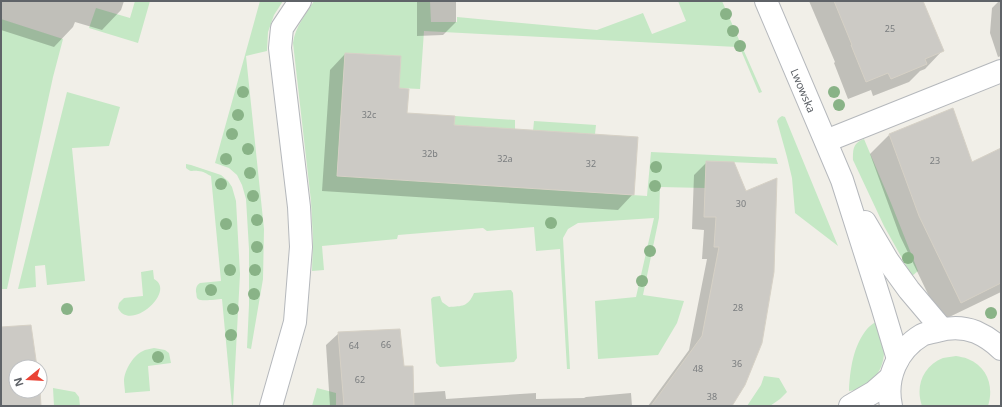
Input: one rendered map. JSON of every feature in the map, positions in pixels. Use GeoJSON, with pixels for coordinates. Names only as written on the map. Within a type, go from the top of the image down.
{"type":"FeatureCollection","features":[{"type":"Feature","properties":{"kind":"street"},"geometry":{"type":"LineString","coordinates":[[271,406],[295,322],[301,247],[299,207],[280,48],[282,28],[300,1]]}},
{"type":"Feature","properties":{"kind":"street","name":"Lwowska"},"geometry":{"type":"LineString","coordinates":[[766,1],[842,180],[880,298],[894,368],[889,396],[891,406]]}},
{"type":"Feature","properties":{"kind":"street"},"geometry":{"type":"LineString","coordinates":[[826,141],[1001,71]]}},
{"type":"Feature","properties":{"kind":"street","name":"Lwowska"},"geometry":{"type":"LineString","coordinates":[[842,180],[888,261],[909,290],[942,329]]}},
{"type":"Feature","properties":{"kind":"street"},"geometry":{"type":"LineString","coordinates":[[850,406],[874,392],[894,368],[909,344],[923,334],[942,329],[957,328],[971,330],[996,338]]}},
{"type":"Feature","properties":{"kind":"green space"},"geometry":{"type":"Polygon","coordinates":[[[135,1],[150,1],[138,43],[89,28],[96,8],[130,18],[135,1]]]}},
{"type":"Feature","properties":{"kind":"green space"},"geometry":{"type":"Polygon","coordinates":[[[260,1],[283,1],[274,15],[268,32],[267,51],[246,56],[264,229],[263,279],[251,349],[247,348],[249,249],[246,199],[237,175],[229,168],[215,163],[260,1]]]}},
{"type":"Feature","properties":{"kind":"green space"},"geometry":{"type":"Polygon","coordinates":[[[314,1],[430,1],[431,22],[457,22],[457,17],[597,30],[643,13],[652,34],[686,21],[678,1],[722,1],[762,92],[759,93],[740,48],[737,47],[424,31],[420,89],[399,88],[401,56],[345,53],[337,175],[647,196],[651,152],[776,158],[778,164],[707,161],[705,188],[660,187],[659,218],[643,295],[684,301],[677,323],[658,355],[598,359],[595,301],[636,297],[654,218],[578,223],[568,229],[563,238],[570,369],[567,369],[560,249],[536,251],[534,227],[487,231],[483,228],[398,235],[397,239],[322,246],[324,270],[312,271],[313,239],[311,201],[293,43],[298,26],[314,1]]]}},
{"type":"Feature","properties":{"kind":"green space"},"geometry":{"type":"Polygon","coordinates":[[[1,19],[63,39],[53,77],[7,289],[1,289],[1,19]]]}},
{"type":"Feature","properties":{"kind":"green space"},"geometry":{"type":"Polygon","coordinates":[[[67,92],[120,107],[109,146],[72,148],[85,281],[47,285],[45,265],[35,266],[36,287],[18,289],[67,92]]]}},
{"type":"Feature","properties":{"kind":"green space"},"geometry":{"type":"Polygon","coordinates":[[[455,116],[515,120],[515,130],[454,125],[455,116]]]}},
{"type":"Feature","properties":{"kind":"green space"},"geometry":{"type":"Polygon","coordinates":[[[782,116],[785,117],[838,246],[795,213],[792,178],[777,121],[782,116]]]}},
{"type":"Feature","properties":{"kind":"green space"},"geometry":{"type":"Polygon","coordinates":[[[534,121],[596,125],[595,134],[533,131],[534,121]]]}},
{"type":"Feature","properties":{"kind":"green space"},"geometry":{"type":"Polygon","coordinates":[[[864,139],[918,271],[912,276],[884,226],[853,160],[854,147],[858,142],[864,139]]]}},
{"type":"Feature","properties":{"kind":"green space"},"geometry":{"type":"Polygon","coordinates":[[[186,164],[221,175],[232,187],[236,201],[240,274],[233,406],[222,299],[200,300],[197,297],[196,292],[196,287],[200,283],[221,281],[211,176],[202,172],[192,171],[186,168],[186,164]]]}},
{"type":"Feature","properties":{"kind":"green space"},"geometry":{"type":"Polygon","coordinates":[[[153,270],[154,279],[160,285],[160,292],[156,300],[141,313],[132,316],[124,314],[118,308],[119,303],[124,298],[143,296],[141,272],[153,270]]]}},
{"type":"Feature","properties":{"kind":"green space"},"geometry":{"type":"Polygon","coordinates":[[[511,290],[513,293],[517,358],[514,362],[440,367],[436,363],[431,299],[433,297],[440,296],[442,302],[449,307],[458,306],[467,303],[472,298],[474,293],[511,290]]]}},
{"type":"Feature","properties":{"kind":"green space"},"geometry":{"type":"Polygon","coordinates":[[[877,321],[884,348],[881,366],[874,379],[856,390],[849,391],[851,367],[858,343],[868,328],[877,321]]]}},
{"type":"Feature","properties":{"kind":"green space"},"geometry":{"type":"Polygon","coordinates":[[[154,348],[165,350],[169,353],[171,363],[148,366],[150,391],[125,393],[124,380],[131,362],[141,352],[154,348]]]}},
{"type":"Feature","properties":{"kind":"green space"},"geometry":{"type":"Polygon","coordinates":[[[956,356],[966,358],[975,363],[985,372],[990,385],[990,399],[988,406],[922,406],[920,399],[920,384],[926,371],[930,366],[943,358],[956,356]]]}},
{"type":"Feature","properties":{"kind":"green space"},"geometry":{"type":"Polygon","coordinates":[[[764,376],[779,378],[787,392],[770,406],[747,406],[761,385],[764,376]]]}},
{"type":"Feature","properties":{"kind":"green space"},"geometry":{"type":"Polygon","coordinates":[[[53,388],[75,392],[79,397],[80,406],[54,406],[53,388]]]}},
{"type":"Feature","properties":{"kind":"green space"},"geometry":{"type":"Polygon","coordinates":[[[317,388],[336,393],[336,406],[312,406],[317,388]]]}},
{"type":"Feature","properties":{"kind":"building"},"geometry":{"type":"Polygon","coordinates":[[[834,1],[923,1],[944,51],[925,59],[927,64],[891,79],[888,73],[866,82],[834,1]]]}},
{"type":"Feature","properties":{"kind":"building"},"geometry":{"type":"Polygon","coordinates":[[[345,53],[401,56],[399,88],[409,89],[407,113],[455,116],[454,125],[638,137],[634,195],[337,176],[345,53]]]}},
{"type":"Feature","properties":{"kind":"building"},"geometry":{"type":"Polygon","coordinates":[[[953,108],[972,162],[1001,148],[1001,283],[961,303],[919,216],[889,134],[953,108]]]}},
{"type":"Feature","properties":{"kind":"building"},"geometry":{"type":"Polygon","coordinates":[[[706,161],[734,162],[746,191],[777,178],[774,272],[762,343],[745,385],[732,406],[651,406],[702,336],[719,247],[714,247],[716,217],[704,217],[706,161]]]}},
{"type":"Feature","properties":{"kind":"building"},"geometry":{"type":"Polygon","coordinates":[[[31,325],[36,359],[8,359],[8,399],[41,399],[41,406],[1,406],[1,327],[31,325]]]}},
{"type":"Feature","properties":{"kind":"building"},"geometry":{"type":"Polygon","coordinates":[[[400,329],[404,366],[413,366],[414,406],[344,406],[338,332],[400,329]]]}}]}
